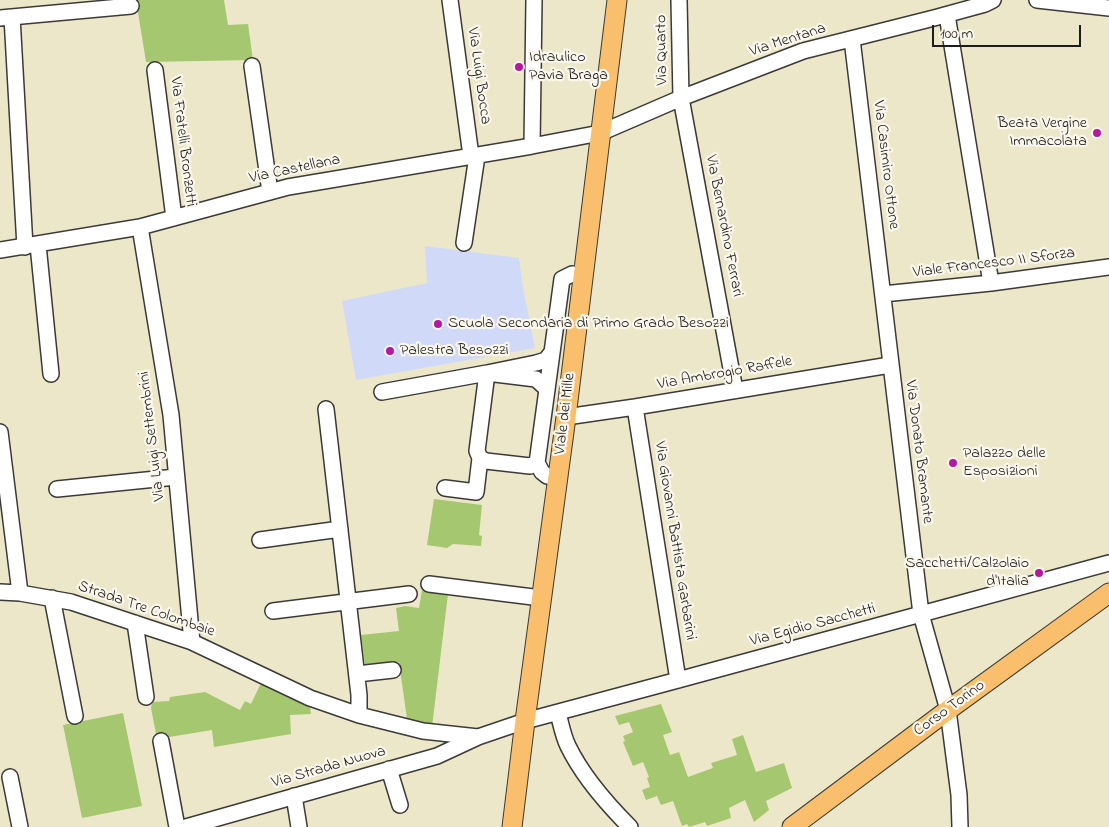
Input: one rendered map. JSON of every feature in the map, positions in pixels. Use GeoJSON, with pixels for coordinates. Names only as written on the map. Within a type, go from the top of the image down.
{"type":"FeatureCollection","features":[{"type":"Feature","properties":{"kind":"main road","name":"Viale dei Mille"},"geometry":{"type":"LineString","coordinates":[[504,827],[566,417],[578,275],[594,134],[606,0]]}},
{"type":"Feature","properties":{"kind":"main road","name":"Viale dei Mille"},"geometry":{"type":"LineString","coordinates":[[594,134],[617,0]]}},
{"type":"Feature","properties":{"kind":"main road","name":"Viale dei Mille"},"geometry":{"type":"LineString","coordinates":[[512,827],[520,722],[533,597],[542,470],[578,275]]}},
{"type":"Feature","properties":{"kind":"main road","name":"Corso Torino"},"geometry":{"type":"LineString","coordinates":[[792,827],[1109,593]]}},
{"type":"Feature","properties":{"kind":"street","name":"Via Luigi Bocca"},"geometry":{"type":"LineString","coordinates":[[450,0],[474,156],[464,243]]}},
{"type":"Feature","properties":{"kind":"street"},"geometry":{"type":"LineString","coordinates":[[532,146],[534,0]]}},
{"type":"Feature","properties":{"kind":"street","name":"Via Quarto"},"geometry":{"type":"LineString","coordinates":[[679,0],[681,98]]}},
{"type":"Feature","properties":{"kind":"street","name":"Via Mentana"},"geometry":{"type":"LineString","coordinates":[[594,134],[803,51],[985,4],[993,0]]}},
{"type":"Feature","properties":{"kind":"street"},"geometry":{"type":"LineString","coordinates":[[1036,0],[1109,8]]}},
{"type":"Feature","properties":{"kind":"street"},"geometry":{"type":"LineString","coordinates":[[52,374],[31,246],[6,18],[131,6]]}},
{"type":"Feature","properties":{"kind":"street"},"geometry":{"type":"LineString","coordinates":[[947,14],[991,283]]}},
{"type":"Feature","properties":{"kind":"street","name":"Via Casimiro Ottone"},"geometry":{"type":"LineString","coordinates":[[852,39],[883,294]]}},
{"type":"Feature","properties":{"kind":"street"},"geometry":{"type":"LineString","coordinates":[[252,66],[270,192]]}},
{"type":"Feature","properties":{"kind":"street","name":"Via Fratelli Bronzetti"},"geometry":{"type":"LineString","coordinates":[[155,70],[174,218]]}},
{"type":"Feature","properties":{"kind":"street","name":"Via Bernardino Ferrari"},"geometry":{"type":"LineString","coordinates":[[681,98],[735,390]]}},
{"type":"Feature","properties":{"kind":"street","name":"Via Castellana"},"geometry":{"type":"LineString","coordinates":[[0,250],[140,227],[288,187],[594,134]]}},
{"type":"Feature","properties":{"kind":"street","name":"Via Luigi Settembrini"},"geometry":{"type":"LineString","coordinates":[[140,227],[171,414],[192,642]]}},
{"type":"Feature","properties":{"kind":"street","name":"Viale Francesco II Sforza"},"geometry":{"type":"LineString","coordinates":[[883,294],[1109,268]]}},
{"type":"Feature","properties":{"kind":"street"},"geometry":{"type":"LineString","coordinates":[[487,373],[476,451],[480,458],[486,462],[530,466],[542,470],[547,389],[562,279],[578,275]]}},
{"type":"Feature","properties":{"kind":"street","name":"Via Donato Bramante"},"geometry":{"type":"LineString","coordinates":[[883,294],[921,614],[948,710],[959,795],[960,827]]}},
{"type":"Feature","properties":{"kind":"street"},"geometry":{"type":"LineString","coordinates":[[382,392],[546,360],[552,352]]}},
{"type":"Feature","properties":{"kind":"street","name":"Via Ambrogio Raffele"},"geometry":{"type":"LineString","coordinates":[[566,417],[890,365]]}},
{"type":"Feature","properties":{"kind":"street"},"geometry":{"type":"LineString","coordinates":[[487,373],[536,380],[547,389]]}},
{"type":"Feature","properties":{"kind":"street","name":"Via Giovanni Battista Garbarini"},"geometry":{"type":"LineString","coordinates":[[635,407],[678,680]]}},
{"type":"Feature","properties":{"kind":"street"},"geometry":{"type":"LineString","coordinates":[[326,409],[357,674],[359,715]]}},
{"type":"Feature","properties":{"kind":"street"},"geometry":{"type":"LineString","coordinates":[[0,432],[20,593]]}},
{"type":"Feature","properties":{"kind":"street"},"geometry":{"type":"LineString","coordinates":[[445,488],[476,492],[480,458]]}},
{"type":"Feature","properties":{"kind":"street"},"geometry":{"type":"LineString","coordinates":[[57,489],[176,477]]}},
{"type":"Feature","properties":{"kind":"street"},"geometry":{"type":"LineString","coordinates":[[260,540],[340,529]]}},
{"type":"Feature","properties":{"kind":"street","name":"Via Egidio Sacchetti"},"geometry":{"type":"LineString","coordinates":[[520,722],[1109,563]]}},
{"type":"Feature","properties":{"kind":"street"},"geometry":{"type":"LineString","coordinates":[[429,584],[533,597]]}},
{"type":"Feature","properties":{"kind":"street","name":"Strada Tre Colombaie"},"geometry":{"type":"LineString","coordinates":[[0,592],[20,593],[71,602],[192,642],[310,698],[359,715],[423,730],[478,737],[520,722]]}},
{"type":"Feature","properties":{"kind":"street"},"geometry":{"type":"LineString","coordinates":[[273,611],[409,594]]}},
{"type":"Feature","properties":{"kind":"street"},"geometry":{"type":"LineString","coordinates":[[52,598],[75,716]]}},
{"type":"Feature","properties":{"kind":"street"},"geometry":{"type":"LineString","coordinates":[[135,623],[146,697]]}},
{"type":"Feature","properties":{"kind":"street"},"geometry":{"type":"LineString","coordinates":[[357,674],[392,670]]}},
{"type":"Feature","properties":{"kind":"street"},"geometry":{"type":"LineString","coordinates":[[558,713],[568,746],[586,774],[617,814],[630,827]]}},
{"type":"Feature","properties":{"kind":"street","name":"Via Strada Nuova"},"geometry":{"type":"LineString","coordinates":[[186,827],[437,756],[478,737]]}},
{"type":"Feature","properties":{"kind":"street"},"geometry":{"type":"LineString","coordinates":[[161,741],[178,827]]}},
{"type":"Feature","properties":{"kind":"street"},"geometry":{"type":"LineString","coordinates":[[389,769],[400,805]]}},
{"type":"Feature","properties":{"kind":"street"},"geometry":{"type":"LineString","coordinates":[[10,777],[20,827]]}},
{"type":"Feature","properties":{"kind":"street"},"geometry":{"type":"LineString","coordinates":[[294,796],[299,827]]}},
{"type":"Feature","properties":{"kind":"shaded area","name":"Scuola Secondaria di Primo Grado Besozzi"},"geometry":{"type":"Polygon","coordinates":[[[425,246],[519,258],[535,348],[356,380],[342,301],[427,283],[425,246]]]}},
{"type":"Feature","properties":{"kind":"green space"},"geometry":{"type":"Polygon","coordinates":[[[136,0],[224,0],[228,25],[248,24],[253,60],[146,62],[136,0]]]}},
{"type":"Feature","properties":{"kind":"green space"},"geometry":{"type":"Polygon","coordinates":[[[434,499],[482,505],[479,535],[482,536],[481,546],[453,544],[447,548],[427,545],[434,499]]]}},
{"type":"Feature","properties":{"kind":"green space"},"geometry":{"type":"Polygon","coordinates":[[[422,590],[448,594],[432,727],[407,719],[399,662],[365,666],[361,635],[399,631],[396,608],[405,606],[419,608],[422,590]]]}},
{"type":"Feature","properties":{"kind":"green space"},"geometry":{"type":"Polygon","coordinates":[[[261,683],[310,706],[311,714],[290,715],[291,734],[214,747],[212,730],[157,739],[151,708],[152,702],[169,701],[170,697],[205,692],[240,710],[245,701],[251,704],[261,683]]]}},
{"type":"Feature","properties":{"kind":"green space"},"geometry":{"type":"Polygon","coordinates":[[[661,704],[672,732],[663,735],[670,755],[679,752],[688,777],[713,768],[711,763],[737,755],[732,739],[743,735],[756,772],[784,763],[792,788],[766,801],[769,810],[754,822],[745,800],[729,808],[731,818],[707,826],[705,822],[689,827],[687,824],[682,826],[673,801],[661,805],[657,796],[646,800],[642,790],[650,787],[647,778],[649,777],[643,762],[633,766],[623,742],[625,741],[623,736],[633,732],[629,722],[619,725],[615,716],[661,704]]]}},
{"type":"Feature","properties":{"kind":"green space"},"geometry":{"type":"Polygon","coordinates":[[[123,713],[142,806],[82,818],[63,725],[123,713]]]}},
{"type":"Feature","properties":{"kind":"place","name":"Idraulico Pavia Braga"},"geometry":{"type":"Point","coordinates":[519,67]}},
{"type":"Feature","properties":{"kind":"place","name":"Beata Vergine Immacolata"},"geometry":{"type":"Point","coordinates":[1097,133]}},
{"type":"Feature","properties":{"kind":"place","name":"Scuola Secondaria di Primo Grado Besozzi"},"geometry":{"type":"Point","coordinates":[438,324]}},
{"type":"Feature","properties":{"kind":"place","name":"Palestra Besozzi"},"geometry":{"type":"Point","coordinates":[390,351]}},
{"type":"Feature","properties":{"kind":"place","name":"Palazzo delle Esposizioni"},"geometry":{"type":"Point","coordinates":[953,463]}},
{"type":"Feature","properties":{"kind":"place","name":"Sacchetti/Calzolaio d'Italia"},"geometry":{"type":"Point","coordinates":[1039,573]}}]}
